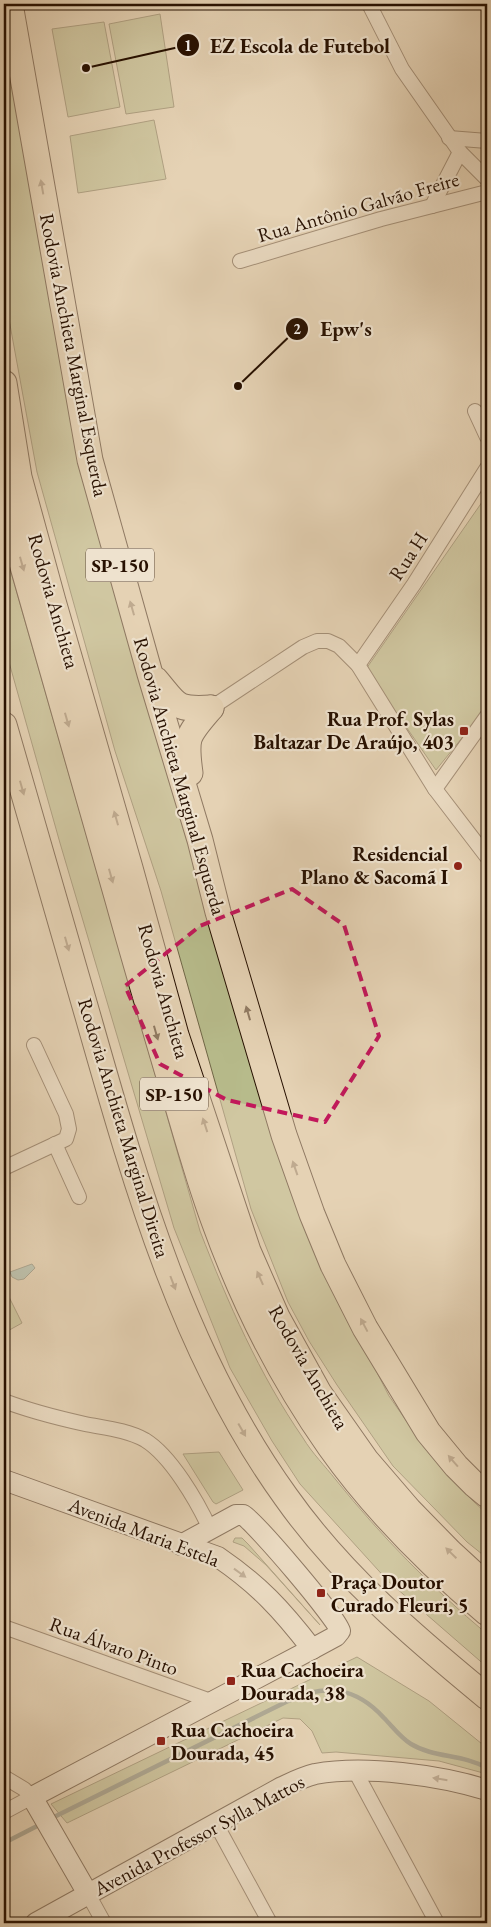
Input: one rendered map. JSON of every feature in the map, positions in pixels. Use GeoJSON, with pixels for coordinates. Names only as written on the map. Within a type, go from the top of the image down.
{"type":"FeatureCollection","features":[{"type":"Feature","properties":{"kind":"highway","name":"Rodovia Anchieta Marginal Esquerda"},"geometry":{"type":"LineString","coordinates":[[10,4],[90,460],[150,674],[200,840],[218,912],[284,1135],[312,1214],[333,1265],[365,1328],[428,1432],[463,1472],[487,1495]]}},
{"type":"Feature","properties":{"kind":"highway","name":"Rodovia Anchieta"},"geometry":{"type":"LineString","coordinates":[[4,383],[19,477],[53,601],[176,1035],[248,1252],[277,1317],[319,1393],[366,1460],[409,1510],[487,1586]]}},
{"type":"Feature","properties":{"kind":"highway","name":"Rodovia Anchieta"},"geometry":{"type":"LineString","coordinates":[[4,500],[143,990],[202,1186],[230,1262],[261,1330],[298,1399],[330,1446],[356,1480],[412,1544],[450,1581],[487,1613]]}},
{"type":"Feature","properties":{"kind":"highway"},"geometry":{"type":"LineString","coordinates":[[150,674],[180,707],[192,709],[211,708]]}},
{"type":"Feature","properties":{"kind":"highway"},"geometry":{"type":"LineString","coordinates":[[200,840],[187,748],[192,730],[211,708]]}},
{"type":"Feature","properties":{"kind":"highway","name":"Rodovia Anchieta Marginal Direita"},"geometry":{"type":"LineString","coordinates":[[4,725],[129,1160],[155,1237],[185,1314],[223,1397],[255,1452],[287,1499],[342,1566],[380,1605],[487,1697]]}},
{"type":"Feature","properties":{"kind":"street"},"geometry":{"type":"LineString","coordinates":[[17,4],[22,47],[22,70]]}},
{"type":"Feature","properties":{"kind":"street"},"geometry":{"type":"LineString","coordinates":[[369,4],[402,68],[449,138],[487,179]]}},
{"type":"Feature","properties":{"kind":"street"},"geometry":{"type":"LineString","coordinates":[[449,138],[487,140]]}},
{"type":"Feature","properties":{"kind":"street"},"geometry":{"type":"LineString","coordinates":[[432,206],[460,152]]}},
{"type":"Feature","properties":{"kind":"street","name":"Rua Antônio Galvão Freire"},"geometry":{"type":"LineString","coordinates":[[240,261],[381,219],[487,192]]}},
{"type":"Feature","properties":{"kind":"street"},"geometry":{"type":"LineString","coordinates":[[475,411],[487,437]]}},
{"type":"Feature","properties":{"kind":"street","name":"Rua H"},"geometry":{"type":"LineString","coordinates":[[358,665],[419,576],[487,468]]}},
{"type":"Feature","properties":{"kind":"street"},"geometry":{"type":"LineString","coordinates":[[211,708],[303,647],[317,641],[328,641],[339,646],[358,665],[435,789],[487,857]]}},
{"type":"Feature","properties":{"kind":"street"},"geometry":{"type":"LineString","coordinates":[[435,789],[487,716]]}},
{"type":"Feature","properties":{"kind":"street"},"geometry":{"type":"LineString","coordinates":[[4,1168],[66,1139],[68,1135],[69,1129],[66,1114],[34,1045]]}},
{"type":"Feature","properties":{"kind":"street"},"geometry":{"type":"LineString","coordinates":[[55,1144],[79,1197]]}},
{"type":"Feature","properties":{"kind":"street"},"geometry":{"type":"LineString","coordinates":[[4,1401],[50,1416],[127,1432],[145,1440],[167,1459],[202,1512],[210,1529]]}},
{"type":"Feature","properties":{"kind":"street","name":"Avenida Maria Estela"},"geometry":{"type":"LineString","coordinates":[[4,1480],[218,1557],[263,1592],[288,1618],[312,1649]]}},
{"type":"Feature","properties":{"kind":"street"},"geometry":{"type":"LineString","coordinates":[[4,1812],[36,1804],[211,1701],[336,1636],[340,1630],[339,1624],[317,1597],[243,1515],[236,1515],[181,1545]]}},
{"type":"Feature","properties":{"kind":"street","name":"Rua Álvaro Pinto"},"geometry":{"type":"LineString","coordinates":[[4,1627],[211,1701]]}},
{"type":"Feature","properties":{"kind":"street"},"geometry":{"type":"LineString","coordinates":[[355,1772],[437,1923]]}},
{"type":"Feature","properties":{"kind":"street","name":"Avenida Professor Sylla Mattos"},"geometry":{"type":"LineString","coordinates":[[36,1923],[299,1779],[314,1774],[355,1772],[402,1774],[470,1784],[487,1790]]}},
{"type":"Feature","properties":{"kind":"street"},"geometry":{"type":"LineString","coordinates":[[4,1777],[24,1789],[36,1804],[104,1923]]}},
{"type":"Feature","properties":{"kind":"street"},"geometry":{"type":"LineString","coordinates":[[216,1824],[270,1923]]}},
{"type":"Feature","properties":{"kind":"highlighted area"},"geometry":{"type":"Polygon","coordinates":[[[292,889],[344,925],[379,1036],[325,1122],[227,1100],[160,1064],[125,986],[200,926],[292,889]]]}},
{"type":"Feature","properties":{"kind":"green space"},"geometry":{"type":"Polygon","coordinates":[[[160,14],[174,107],[126,114],[109,24],[160,14]]]}},
{"type":"Feature","properties":{"kind":"green space"},"geometry":{"type":"Polygon","coordinates":[[[104,22],[120,107],[68,117],[52,29],[104,22]]]}},
{"type":"Feature","properties":{"kind":"green space"},"geometry":{"type":"Polygon","coordinates":[[[4,36],[60,348],[316,1253],[389,1396],[428,1452],[487,1514],[487,1558],[467,1542],[393,1466],[337,1385],[309,1341],[288,1302],[251,1209],[161,891],[115,751],[37,472],[4,292],[4,36]]]}},
{"type":"Feature","properties":{"kind":"green space"},"geometry":{"type":"Polygon","coordinates":[[[154,120],[166,179],[78,193],[70,136],[154,120]]]}},
{"type":"Feature","properties":{"kind":"green space"},"geometry":{"type":"Polygon","coordinates":[[[487,495],[487,707],[436,770],[366,669],[487,495]]]}},
{"type":"Feature","properties":{"kind":"green space"},"geometry":{"type":"Polygon","coordinates":[[[4,548],[200,1231],[222,1285],[258,1363],[287,1414],[307,1444],[353,1501],[389,1541],[427,1580],[487,1634],[487,1667],[388,1581],[300,1484],[272,1441],[230,1368],[174,1228],[60,843],[7,655],[4,642],[4,548]]]}},
{"type":"Feature","properties":{"kind":"green space"},"geometry":{"type":"Polygon","coordinates":[[[4,1287],[22,1323],[4,1333],[4,1287]]]}},
{"type":"Feature","properties":{"kind":"green space"},"geometry":{"type":"Polygon","coordinates":[[[219,1452],[243,1490],[216,1504],[183,1454],[219,1452]]]}},
{"type":"Feature","properties":{"kind":"green space"},"geometry":{"type":"Polygon","coordinates":[[[235,1538],[242,1538],[248,1544],[320,1625],[266,1565],[244,1546],[233,1542],[235,1538]]]}},
{"type":"Feature","properties":{"kind":"green space"},"geometry":{"type":"Polygon","coordinates":[[[357,1657],[429,1701],[487,1748],[487,1774],[439,1761],[336,1752],[322,1753],[312,1731],[300,1719],[283,1718],[67,1823],[51,1804],[357,1657]]]}},
{"type":"Feature","properties":{"kind":"water"},"geometry":{"type":"Polygon","coordinates":[[[32,1264],[35,1268],[24,1279],[18,1280],[12,1277],[10,1272],[32,1264]]]}},
{"type":"Feature","properties":{"kind":"waterway"},"geometry":{"type":"LineString","coordinates":[[52,1818],[288,1701],[302,1695],[327,1690],[351,1694],[362,1700],[411,1744],[429,1752],[468,1760],[487,1768]]}},
{"type":"Feature","properties":{"kind":"waterway"},"geometry":{"type":"LineString","coordinates":[[4,1843],[43,1823]]}},
{"type":"Feature","properties":{"kind":"place","name":"EZ Escola de Futebol"},"geometry":{"type":"Point","coordinates":[86,68]}},
{"type":"Feature","properties":{"kind":"place","name":"Epw's"},"geometry":{"type":"Point","coordinates":[238,386]}},
{"type":"Feature","properties":{"kind":"place","name":"Rua Prof. Sylas Baltazar De Araújo, 403"},"geometry":{"type":"Point","coordinates":[464,731]}},
{"type":"Feature","properties":{"kind":"place","name":"Residencial Plano & Sacomã I"},"geometry":{"type":"Point","coordinates":[458,866]}},
{"type":"Feature","properties":{"kind":"place","name":"Praça Doutor Curado Fleuri, 5"},"geometry":{"type":"Point","coordinates":[321,1593]}},
{"type":"Feature","properties":{"kind":"place","name":"Rua Cachoeira Dourada, 38"},"geometry":{"type":"Point","coordinates":[231,1681]}},
{"type":"Feature","properties":{"kind":"place","name":"Rua Cachoeira Dourada, 45"},"geometry":{"type":"Point","coordinates":[161,1741]}}]}
